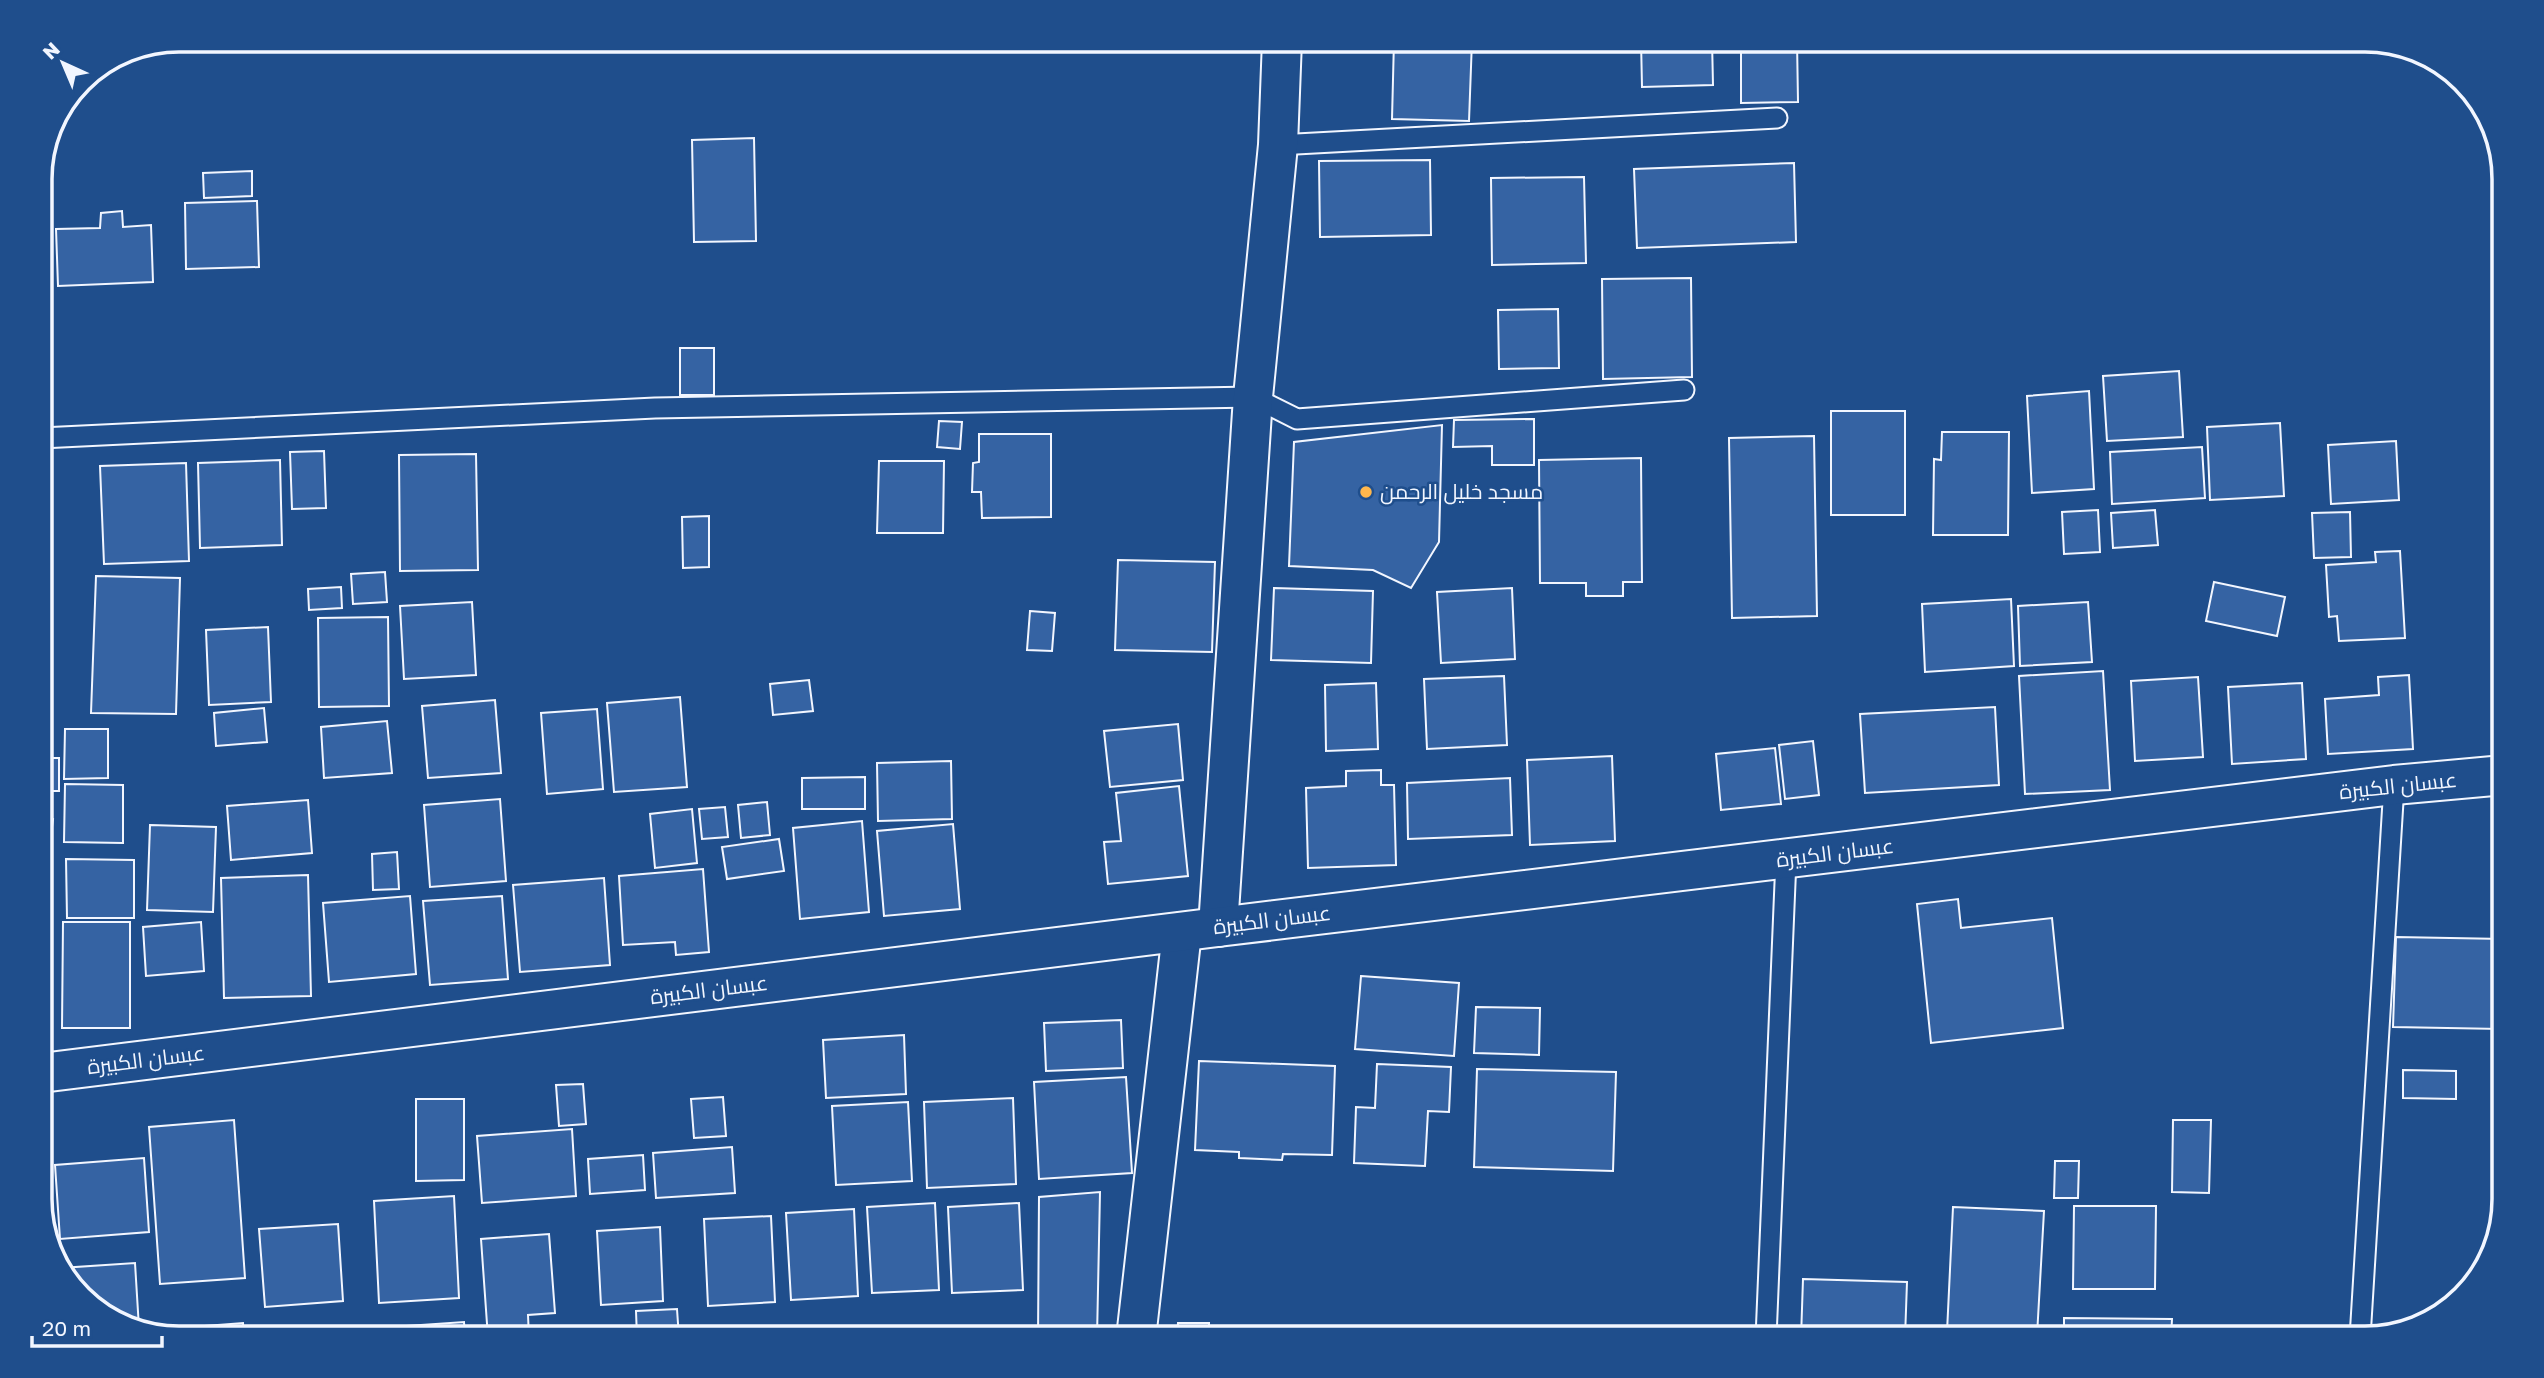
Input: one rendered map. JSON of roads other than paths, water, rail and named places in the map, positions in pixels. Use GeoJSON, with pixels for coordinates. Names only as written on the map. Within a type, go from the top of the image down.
{"type":"FeatureCollection","features":[{"type":"Feature","properties":{"kind":"main road"},"geometry":{"type":"LineString","coordinates":[[1138,1326],[1200,929],[1278,145],[1282,52]]}},
{"type":"Feature","properties":{"kind":"main road","name":"عبسان الكبيرة"},"geometry":{"type":"LineString","coordinates":[[53,1072],[1200,929],[2394,785],[2492,776]]}},
{"type":"Feature","properties":{"kind":"lane"},"geometry":{"type":"LineString","coordinates":[[1278,145],[1777,118]]}},
{"type":"Feature","properties":{"kind":"lane"},"geometry":{"type":"LineString","coordinates":[[53,437],[656,408],[1252,397],[1297,419],[1684,390]]}},
{"type":"Feature","properties":{"kind":"lane"},"geometry":{"type":"LineString","coordinates":[[2361,1326],[2394,785]]}},
{"type":"Feature","properties":{"kind":"lane"},"geometry":{"type":"LineString","coordinates":[[1767,1326],[1786,859]]}},
{"type":"Feature","properties":{"kind":"place","name":"مسجد خليل الرحمن"},"geometry":{"type":"Point","coordinates":[1366,492]}}]}
